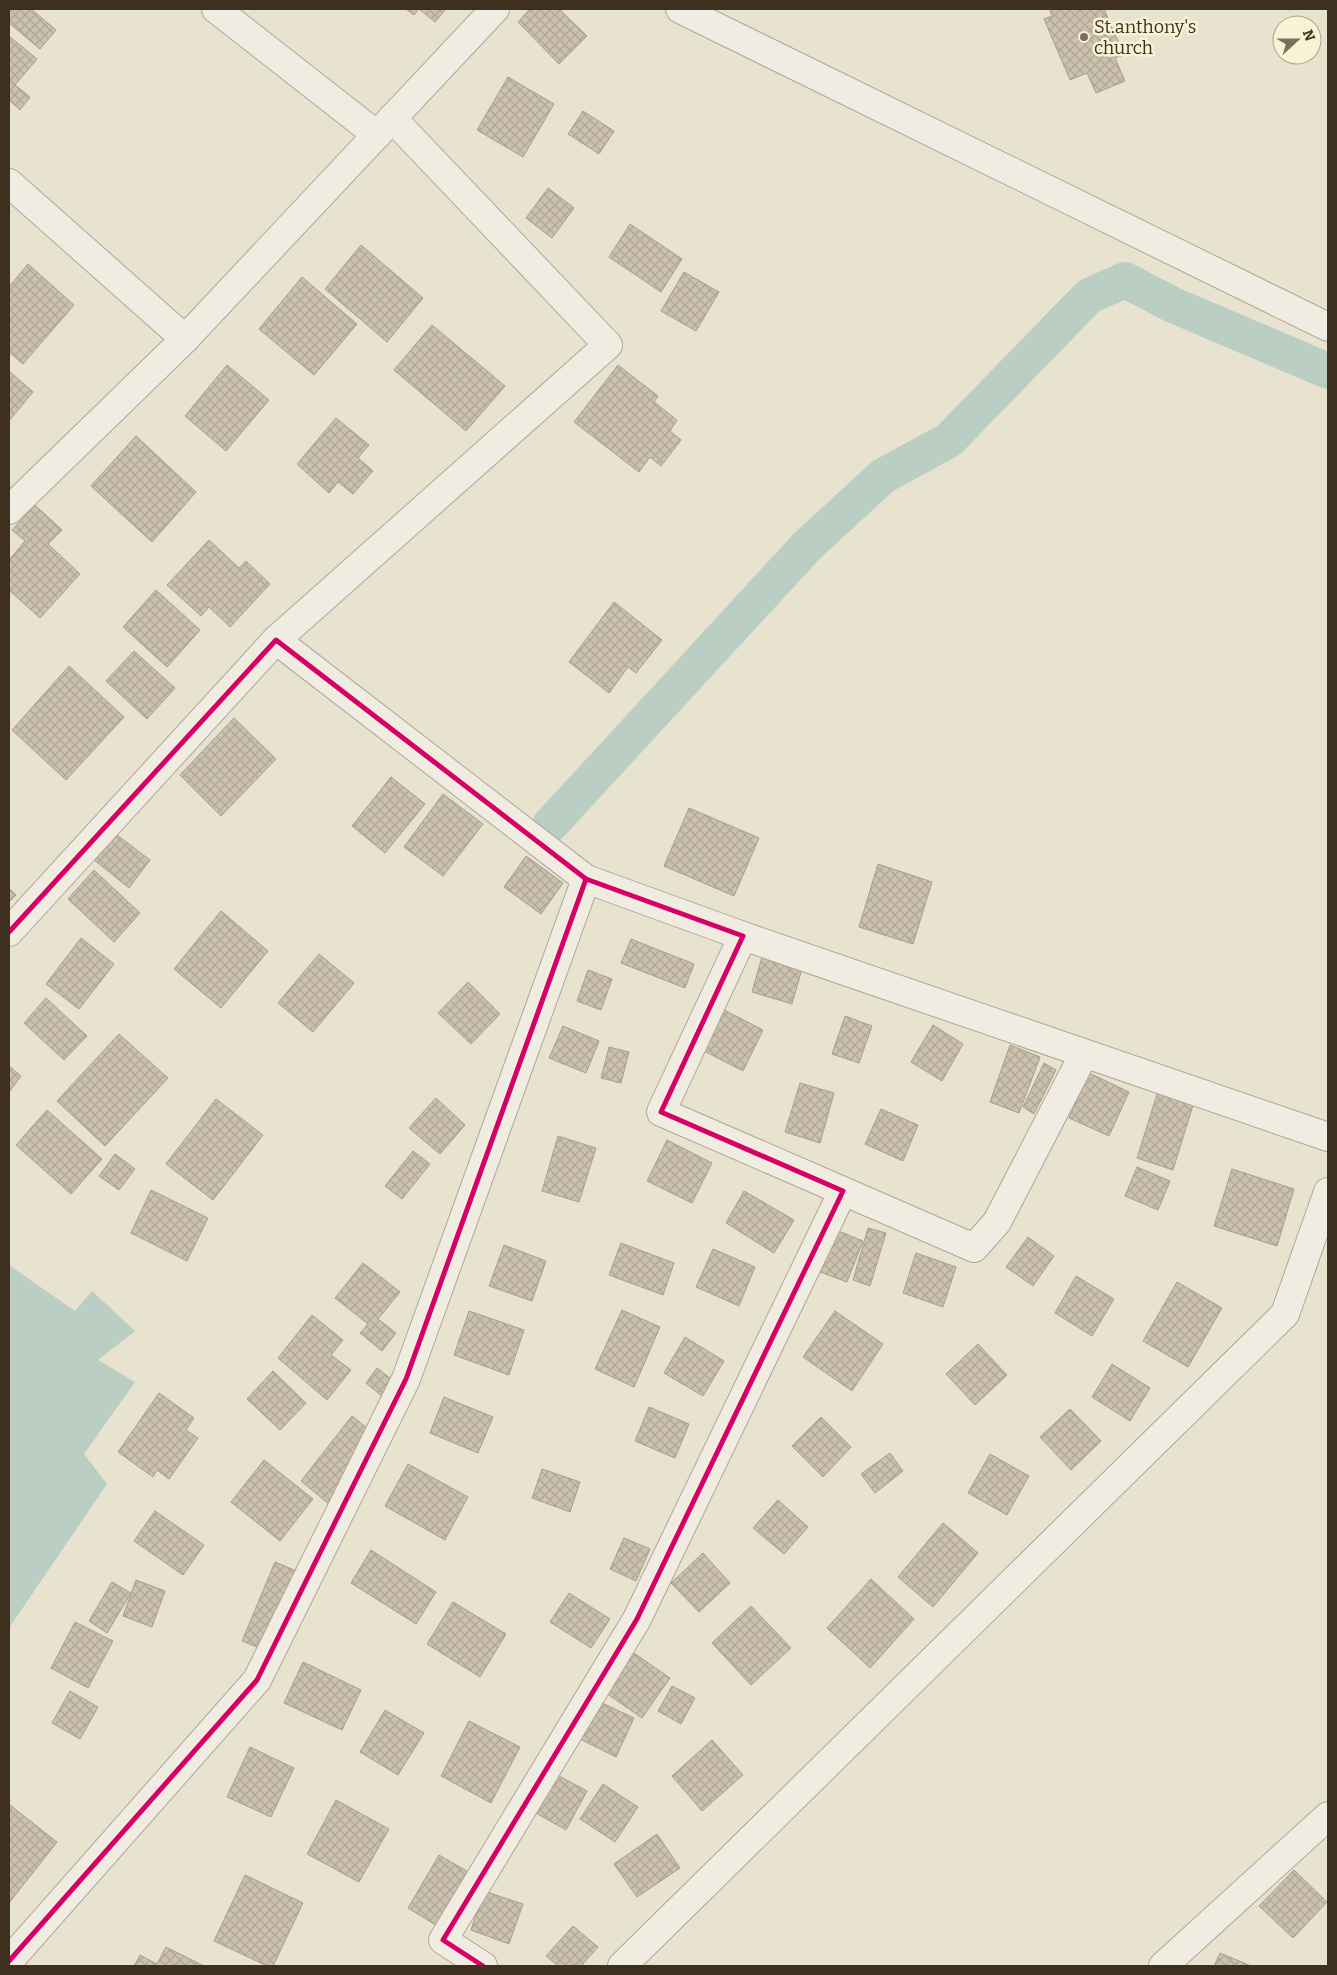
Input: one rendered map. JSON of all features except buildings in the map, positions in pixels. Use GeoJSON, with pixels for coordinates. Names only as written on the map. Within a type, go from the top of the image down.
{"type":"FeatureCollection","features":[{"type":"Feature","properties":{"kind":"street"},"geometry":{"type":"LineString","coordinates":[[9,932],[276,640],[608,345],[385,126],[216,9]]}},
{"type":"Feature","properties":{"kind":"street"},"geometry":{"type":"LineString","coordinates":[[9,510],[185,339],[495,9]]}},
{"type":"Feature","properties":{"kind":"street"},"geometry":{"type":"LineString","coordinates":[[680,9],[1328,326]]}},
{"type":"Feature","properties":{"kind":"street"},"geometry":{"type":"LineString","coordinates":[[9,183],[185,339]]}},
{"type":"Feature","properties":{"kind":"street"},"geometry":{"type":"LineString","coordinates":[[276,640],[586,879],[743,936],[1328,1138]]}},
{"type":"Feature","properties":{"kind":"street"},"geometry":{"type":"LineString","coordinates":[[9,1961],[257,1680],[406,1380],[586,879]]}},
{"type":"Feature","properties":{"kind":"street"},"geometry":{"type":"LineString","coordinates":[[743,936],[661,1112],[974,1248],[997,1222],[1084,1054]]}},
{"type":"Feature","properties":{"kind":"street"},"geometry":{"type":"LineString","coordinates":[[483,1966],[443,1940],[637,1619],[843,1191]]}},
{"type":"Feature","properties":{"kind":"street"},"geometry":{"type":"LineString","coordinates":[[622,1966],[1285,1314],[1328,1192]]}},
{"type":"Feature","properties":{"kind":"street"},"geometry":{"type":"LineString","coordinates":[[1163,1966],[1328,1816]]}},
{"type":"Feature","properties":{"kind":"shaded area"},"geometry":{"type":"Polygon","coordinates":[[[9,1265],[75,1311],[92,1291],[135,1331],[98,1360],[135,1382],[84,1454],[107,1484],[9,1628],[9,1265]]]}},
{"type":"Feature","properties":{"kind":"waterway"},"geometry":{"type":"LineString","coordinates":[[550,825],[807,546],[883,476],[949,440],[1089,296],[1125,280],[1173,305],[1328,371]]}},
{"type":"Feature","properties":{"kind":"cycle path"},"geometry":{"type":"LineString","coordinates":[[9,932],[276,640],[586,879],[406,1379],[257,1680],[9,1961]]}},
{"type":"Feature","properties":{"kind":"cycle path"},"geometry":{"type":"LineString","coordinates":[[483,1966],[443,1940],[637,1619],[843,1191],[661,1112],[743,936],[586,879]]}},
{"type":"Feature","properties":{"kind":"place","name":"St.anthony's church"},"geometry":{"type":"Point","coordinates":[1084,37]}}]}
